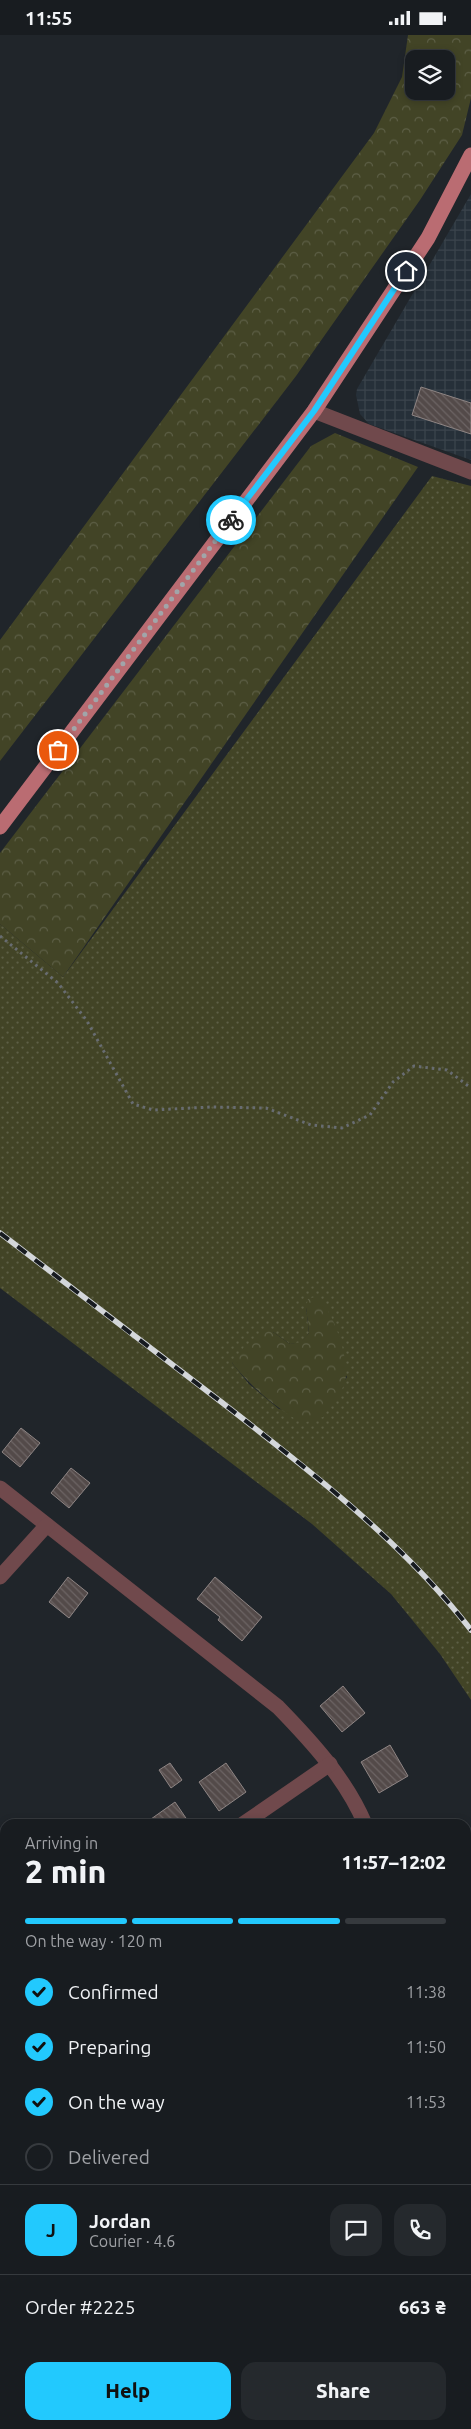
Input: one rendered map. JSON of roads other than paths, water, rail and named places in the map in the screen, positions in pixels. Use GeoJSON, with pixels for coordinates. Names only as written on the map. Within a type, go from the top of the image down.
{"type":"FeatureCollection","features":[{"type":"Feature","properties":{"kind":"main road"},"geometry":{"type":"LineString","coordinates":[[0,827],[314,411],[428,238],[471,155]]}},
{"type":"Feature","properties":{"kind":"street"},"geometry":{"type":"LineString","coordinates":[[314,411],[471,472]]}},
{"type":"Feature","properties":{"kind":"street"},"geometry":{"type":"LineString","coordinates":[[0,1489],[278,1707],[330,1764],[362,1819]]}},
{"type":"Feature","properties":{"kind":"street"},"geometry":{"type":"LineString","coordinates":[[0,1577],[47,1525]]}},
{"type":"Feature","properties":{"kind":"street"},"geometry":{"type":"LineString","coordinates":[[250,1819],[330,1764]]}},
{"type":"Feature","properties":{"kind":"railway"},"geometry":{"type":"LineString","coordinates":[[0,1233],[321,1480],[385,1536],[444,1597],[471,1630]]}}]}
